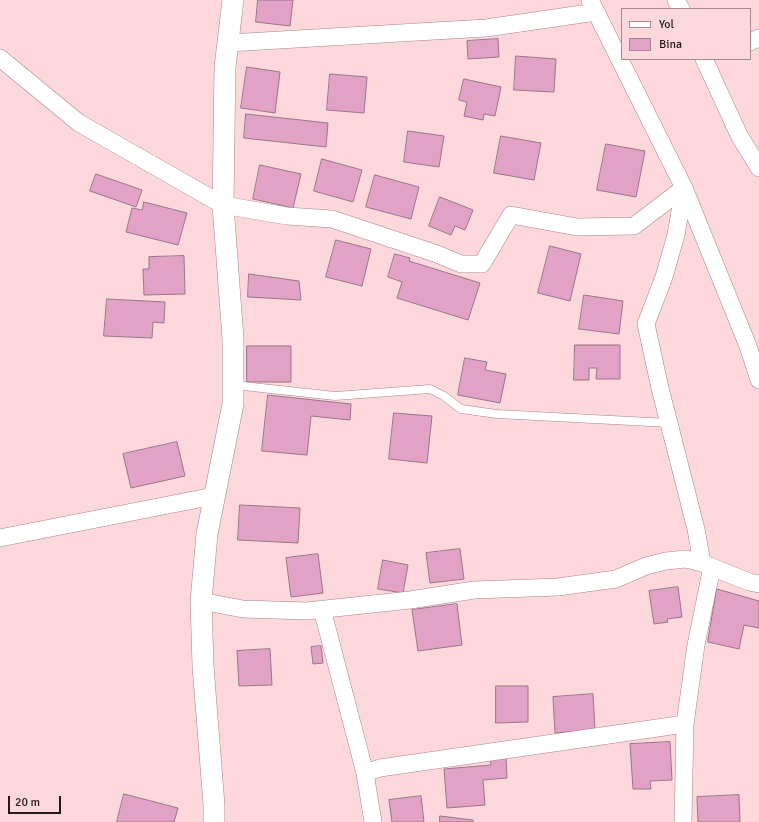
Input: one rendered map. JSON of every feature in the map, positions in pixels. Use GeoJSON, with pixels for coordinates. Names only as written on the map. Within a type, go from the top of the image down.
{"type":"FeatureCollection","features":[{"type":"Feature","properties":{"kind":"street"},"geometry":{"type":"LineString","coordinates":[[214,822],[214,805],[202,666],[201,601],[207,534],[233,404],[233,339],[223,205],[225,68],[233,0]]}},
{"type":"Feature","properties":{"kind":"street"},"geometry":{"type":"LineString","coordinates":[[228,43],[486,28],[593,6],[684,188],[748,346],[759,380]]}},
{"type":"Feature","properties":{"kind":"street"},"geometry":{"type":"LineString","coordinates":[[0,58],[79,123],[223,205],[287,216],[332,219],[437,254],[461,264],[482,264],[511,215],[576,226],[634,226],[684,188]]}},
{"type":"Feature","properties":{"kind":"street"},"geometry":{"type":"LineString","coordinates":[[707,60],[739,135],[759,168]]}},
{"type":"Feature","properties":{"kind":"street"},"geometry":{"type":"LineString","coordinates":[[683,822],[685,724],[707,565],[696,529],[660,388],[646,324],[664,278],[676,235],[684,188]]}},
{"type":"Feature","properties":{"kind":"street"},"geometry":{"type":"LineString","coordinates":[[0,538],[214,496]]}},
{"type":"Feature","properties":{"kind":"street"},"geometry":{"type":"LineString","coordinates":[[201,601],[243,609],[322,610],[410,600],[474,590],[558,587],[616,579],[646,566],[666,561],[686,559],[707,565],[748,582],[759,584]]}},
{"type":"Feature","properties":{"kind":"street"},"geometry":{"type":"LineString","coordinates":[[322,610],[365,773],[373,822]]}},
{"type":"Feature","properties":{"kind":"street"},"geometry":{"type":"LineString","coordinates":[[365,773],[380,768],[685,724]]}},
{"type":"Feature","properties":{"kind":"lane"},"geometry":{"type":"LineString","coordinates":[[233,385],[335,396],[430,389],[444,396],[461,409],[497,414],[669,423]]}},
{"type":"Feature","properties":{"kind":"building"},"geometry":{"type":"Polygon","coordinates":[[[258,0],[293,0],[290,26],[256,22],[258,0]]]}},
{"type":"Feature","properties":{"kind":"building"},"geometry":{"type":"Polygon","coordinates":[[[498,39],[499,57],[468,59],[467,41],[498,39]]]}},
{"type":"Feature","properties":{"kind":"building"},"geometry":{"type":"Polygon","coordinates":[[[516,56],[556,59],[554,92],[514,90],[516,56]]]}},
{"type":"Feature","properties":{"kind":"building"},"geometry":{"type":"Polygon","coordinates":[[[247,67],[280,72],[275,113],[241,108],[247,67]]]}},
{"type":"Feature","properties":{"kind":"building"},"geometry":{"type":"Polygon","coordinates":[[[330,74],[367,77],[364,113],[327,110],[330,74]]]}},
{"type":"Feature","properties":{"kind":"building"},"geometry":{"type":"Polygon","coordinates":[[[464,79],[501,87],[495,116],[484,114],[483,120],[464,116],[467,102],[459,100],[464,79]]]}},
{"type":"Feature","properties":{"kind":"building"},"geometry":{"type":"Polygon","coordinates":[[[246,114],[328,123],[326,147],[244,138],[246,114]]]}},
{"type":"Feature","properties":{"kind":"building"},"geometry":{"type":"Polygon","coordinates":[[[408,131],[444,136],[439,167],[404,162],[408,131]]]}},
{"type":"Feature","properties":{"kind":"building"},"geometry":{"type":"Polygon","coordinates":[[[501,136],[541,143],[534,180],[494,173],[501,136]]]}},
{"type":"Feature","properties":{"kind":"building"},"geometry":{"type":"Polygon","coordinates":[[[606,144],[645,151],[636,197],[597,190],[606,144]]]}},
{"type":"Feature","properties":{"kind":"building"},"geometry":{"type":"Polygon","coordinates":[[[322,159],[362,170],[353,202],[314,191],[322,159]]]}},
{"type":"Feature","properties":{"kind":"building"},"geometry":{"type":"Polygon","coordinates":[[[260,165],[301,174],[293,208],[253,199],[260,165]]]}},
{"type":"Feature","properties":{"kind":"building"},"geometry":{"type":"Polygon","coordinates":[[[96,174],[142,190],[136,207],[90,191],[96,174]]]}},
{"type":"Feature","properties":{"kind":"building"},"geometry":{"type":"Polygon","coordinates":[[[375,175],[419,187],[411,219],[366,207],[375,175]]]}},
{"type":"Feature","properties":{"kind":"building"},"geometry":{"type":"Polygon","coordinates":[[[440,197],[473,210],[465,230],[455,226],[451,235],[429,226],[440,197]]]}},
{"type":"Feature","properties":{"kind":"building"},"geometry":{"type":"Polygon","coordinates":[[[144,202],[187,213],[178,245],[126,232],[132,208],[142,210],[144,202]]]}},
{"type":"Feature","properties":{"kind":"building"},"geometry":{"type":"Polygon","coordinates":[[[336,240],[371,249],[362,286],[326,277],[336,240]]]}},
{"type":"Feature","properties":{"kind":"building"},"geometry":{"type":"Polygon","coordinates":[[[550,246],[581,254],[570,301],[538,293],[550,246]]]}},
{"type":"Feature","properties":{"kind":"building"},"geometry":{"type":"Polygon","coordinates":[[[395,254],[410,258],[409,261],[480,283],[468,320],[397,298],[402,282],[388,277],[395,254]]]}},
{"type":"Feature","properties":{"kind":"building"},"geometry":{"type":"Polygon","coordinates":[[[184,256],[185,294],[144,295],[143,269],[149,269],[149,257],[184,256]]]}},
{"type":"Feature","properties":{"kind":"building"},"geometry":{"type":"Polygon","coordinates":[[[249,274],[299,281],[301,300],[248,297],[249,274]]]}},
{"type":"Feature","properties":{"kind":"building"},"geometry":{"type":"Polygon","coordinates":[[[584,295],[623,301],[619,334],[579,329],[584,295]]]}},
{"type":"Feature","properties":{"kind":"building"},"geometry":{"type":"Polygon","coordinates":[[[107,299],[165,302],[164,323],[153,322],[152,338],[104,336],[107,299]]]}},
{"type":"Feature","properties":{"kind":"building"},"geometry":{"type":"Polygon","coordinates":[[[575,345],[620,345],[620,379],[596,379],[597,368],[589,368],[589,380],[574,380],[575,345]]]}},
{"type":"Feature","properties":{"kind":"building"},"geometry":{"type":"Polygon","coordinates":[[[247,346],[291,346],[291,382],[247,382],[247,346]]]}},
{"type":"Feature","properties":{"kind":"building"},"geometry":{"type":"Polygon","coordinates":[[[465,358],[487,362],[485,370],[506,374],[500,403],[458,395],[465,358]]]}},
{"type":"Feature","properties":{"kind":"building"},"geometry":{"type":"Polygon","coordinates":[[[268,395],[351,404],[350,420],[311,416],[307,455],[262,451],[268,395]]]}},
{"type":"Feature","properties":{"kind":"building"},"geometry":{"type":"Polygon","coordinates":[[[394,413],[432,416],[427,463],[389,459],[394,413]]]}},
{"type":"Feature","properties":{"kind":"building"},"geometry":{"type":"Polygon","coordinates":[[[177,442],[185,476],[131,488],[123,454],[177,442]]]}},
{"type":"Feature","properties":{"kind":"building"},"geometry":{"type":"Polygon","coordinates":[[[240,505],[300,508],[298,543],[238,540],[240,505]]]}},
{"type":"Feature","properties":{"kind":"building"},"geometry":{"type":"Polygon","coordinates":[[[460,549],[464,579],[430,583],[426,553],[460,549]]]}},
{"type":"Feature","properties":{"kind":"building"},"geometry":{"type":"Polygon","coordinates":[[[318,554],[323,593],[291,597],[286,558],[318,554]]]}},
{"type":"Feature","properties":{"kind":"building"},"geometry":{"type":"Polygon","coordinates":[[[383,560],[408,565],[403,593],[378,589],[383,560]]]}},
{"type":"Feature","properties":{"kind":"building"},"geometry":{"type":"Polygon","coordinates":[[[678,587],[682,617],[667,619],[668,622],[654,624],[649,591],[678,587]]]}},
{"type":"Feature","properties":{"kind":"building"},"geometry":{"type":"Polygon","coordinates":[[[717,589],[759,601],[759,628],[744,625],[739,649],[708,642],[717,589]]]}},
{"type":"Feature","properties":{"kind":"building"},"geometry":{"type":"Polygon","coordinates":[[[457,604],[462,645],[418,651],[412,610],[457,604]]]}},
{"type":"Feature","properties":{"kind":"building"},"geometry":{"type":"Polygon","coordinates":[[[321,646],[323,663],[313,664],[311,647],[321,646]]]}},
{"type":"Feature","properties":{"kind":"building"},"geometry":{"type":"Polygon","coordinates":[[[270,649],[272,685],[239,686],[237,651],[270,649]]]}},
{"type":"Feature","properties":{"kind":"building"},"geometry":{"type":"Polygon","coordinates":[[[496,686],[528,686],[528,722],[496,723],[496,686]]]}},
{"type":"Feature","properties":{"kind":"building"},"geometry":{"type":"Polygon","coordinates":[[[593,694],[595,730],[555,733],[553,697],[593,694]]]}},
{"type":"Feature","properties":{"kind":"building"},"geometry":{"type":"Polygon","coordinates":[[[670,742],[672,780],[650,781],[651,789],[633,789],[630,744],[670,742]]]}},
{"type":"Feature","properties":{"kind":"building"},"geometry":{"type":"Polygon","coordinates":[[[506,757],[507,778],[483,780],[485,805],[447,808],[444,769],[491,765],[490,758],[506,757]]]}},
{"type":"Feature","properties":{"kind":"building"},"geometry":{"type":"Polygon","coordinates":[[[124,794],[178,808],[174,822],[117,822],[124,794]]]}},
{"type":"Feature","properties":{"kind":"building"},"geometry":{"type":"Polygon","coordinates":[[[739,795],[740,822],[698,822],[697,797],[739,795]]]}},
{"type":"Feature","properties":{"kind":"building"},"geometry":{"type":"Polygon","coordinates":[[[421,796],[424,822],[392,822],[389,800],[421,796]]]}},
{"type":"Feature","properties":{"kind":"building"},"geometry":{"type":"Polygon","coordinates":[[[440,816],[473,820],[473,822],[440,822],[440,816]]]}}]}
